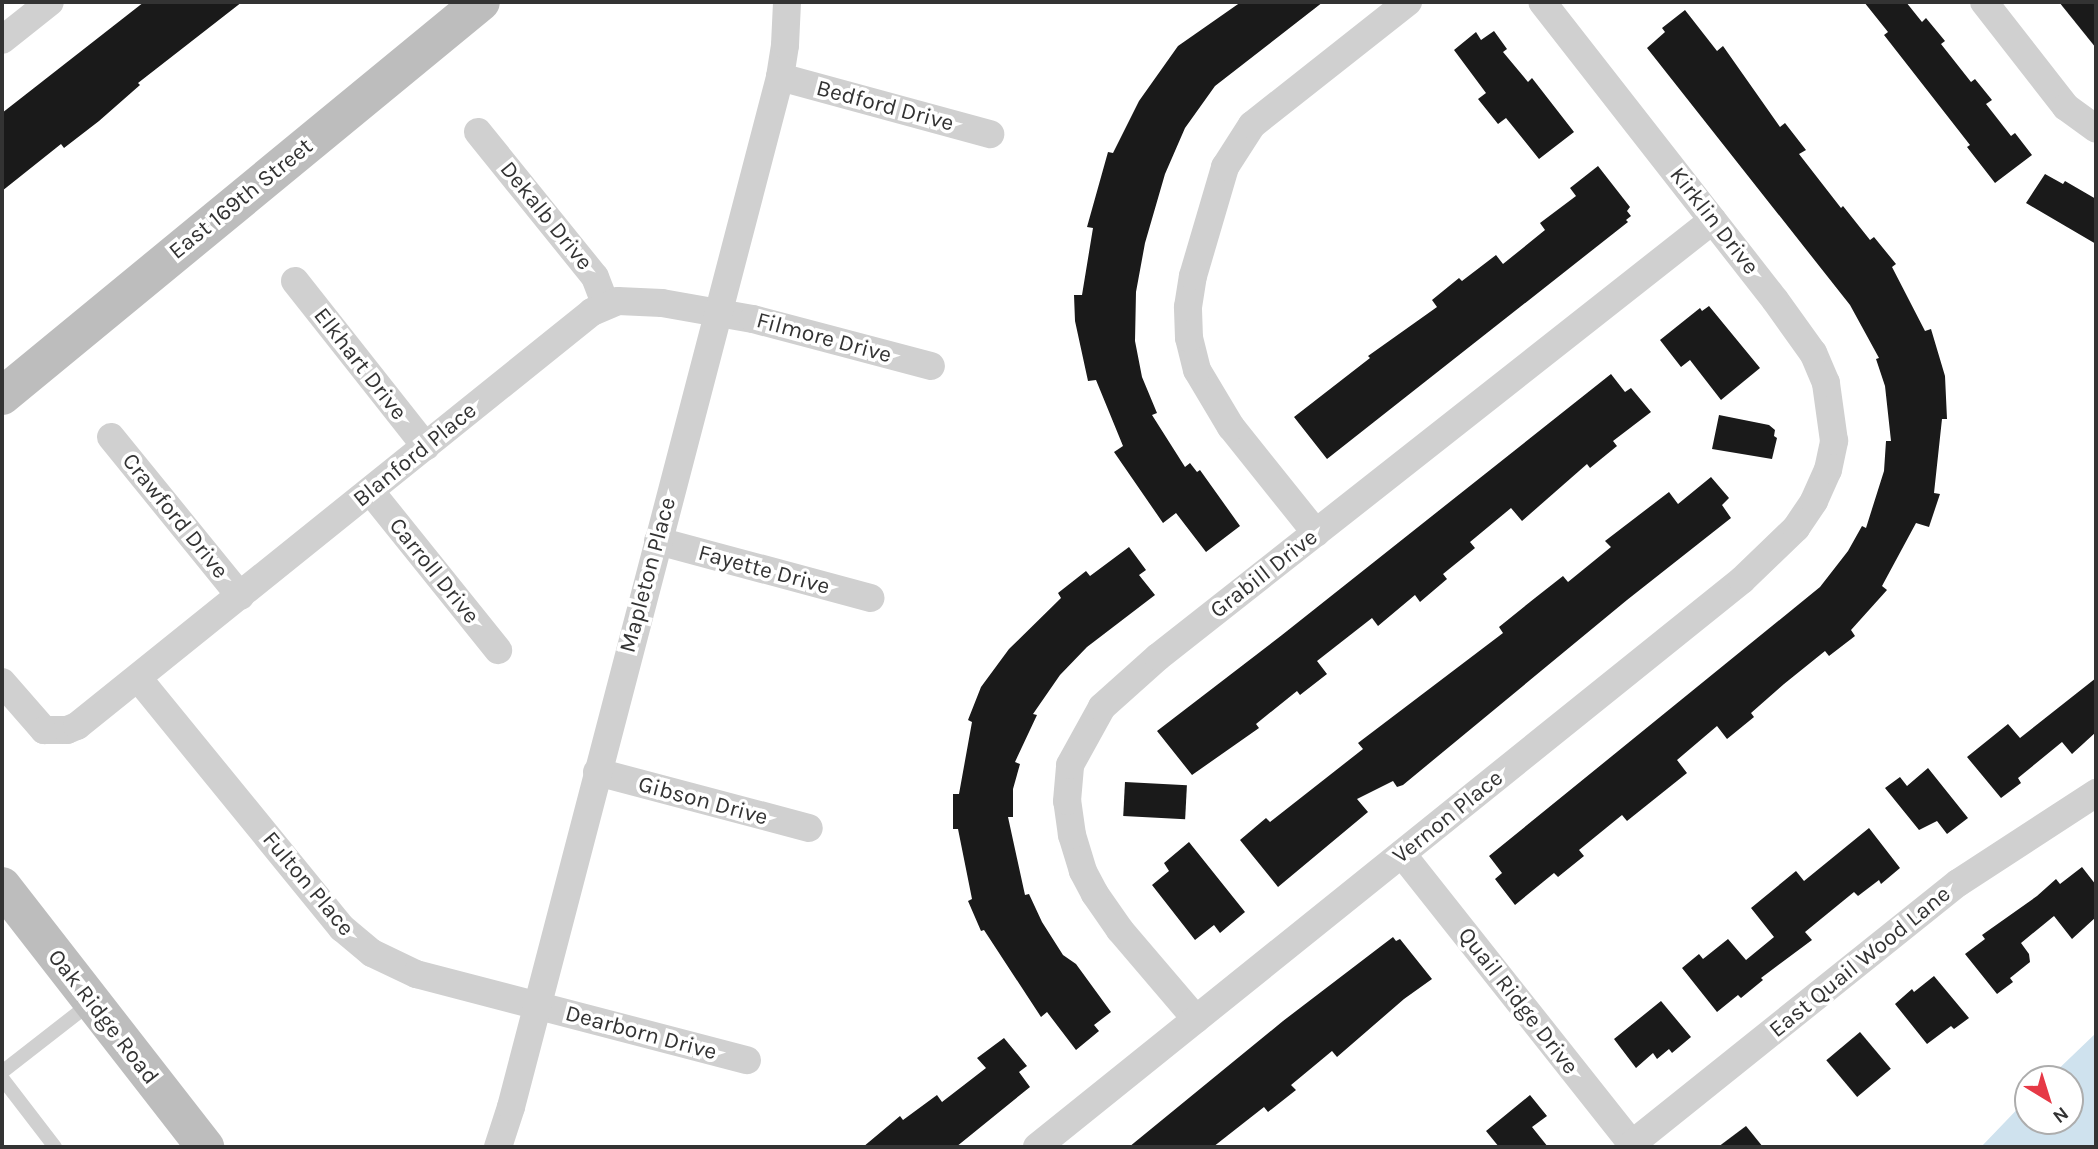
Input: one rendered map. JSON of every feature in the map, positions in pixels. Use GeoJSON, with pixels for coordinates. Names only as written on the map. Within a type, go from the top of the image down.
{"type":"FeatureCollection","features":[{"type":"Feature","properties":{"kind":"street"},"geometry":{"type":"LineString","coordinates":[[2,40],[50,2]]}},
{"type":"Feature","properties":{"kind":"street","name":"East 169th Street"},"geometry":{"type":"LineString","coordinates":[[2,396],[481,2]]}},
{"type":"Feature","properties":{"kind":"street","name":"Mapleton Place"},"geometry":{"type":"LineString","coordinates":[[498,1147],[780,77],[787,2]]}},
{"type":"Feature","properties":{"kind":"street"},"geometry":{"type":"LineString","coordinates":[[1316,533],[1231,427],[1197,370],[1189,338],[1188,307],[1193,276],[1225,167],[1252,125],[1408,2]]}},
{"type":"Feature","properties":{"kind":"street","name":"Kirklin Drive"},"geometry":{"type":"LineString","coordinates":[[1542,2],[1713,220],[1813,353],[1826,383],[1832,413],[1834,441],[1829,462]]}},
{"type":"Feature","properties":{"kind":"street"},"geometry":{"type":"LineString","coordinates":[[1984,2],[2066,107],[2096,129]]}},
{"type":"Feature","properties":{"kind":"street","name":"Bedford Drive"},"geometry":{"type":"LineString","coordinates":[[780,77],[990,134]]}},
{"type":"Feature","properties":{"kind":"street","name":"Dekalb Drive"},"geometry":{"type":"LineString","coordinates":[[478,132],[595,277],[606,305]]}},
{"type":"Feature","properties":{"kind":"street","name":"Grabill Drive"},"geometry":{"type":"LineString","coordinates":[[1196,1019],[1120,930],[1083,871],[1072,835],[1067,801],[1070,765],[1080,742],[1113,695],[1713,220]]}},
{"type":"Feature","properties":{"kind":"street","name":"Elkhart Drive"},"geometry":{"type":"LineString","coordinates":[[295,281],[425,447]]}},
{"type":"Feature","properties":{"kind":"street","name":"Blanford Place"},"geometry":{"type":"LineString","coordinates":[[2,682],[35,723],[44,730],[57,731],[77,726],[592,312],[627,300],[717,313]]}},
{"type":"Feature","properties":{"kind":"street","name":"Filmore Drive"},"geometry":{"type":"LineString","coordinates":[[717,313],[753,319],[931,366]]}},
{"type":"Feature","properties":{"kind":"street","name":"Crawford Drive"},"geometry":{"type":"LineString","coordinates":[[111,437],[240,596]]}},
{"type":"Feature","properties":{"kind":"street","name":"Vernon Place"},"geometry":{"type":"LineString","coordinates":[[1037,1147],[1776,550],[1815,501],[1829,462]]}},
{"type":"Feature","properties":{"kind":"street","name":"Carroll Drive"},"geometry":{"type":"LineString","coordinates":[[371,492],[498,650]]}},
{"type":"Feature","properties":{"kind":"street","name":"Fayette Drive"},"geometry":{"type":"LineString","coordinates":[[657,541],[870,598]]}},
{"type":"Feature","properties":{"kind":"street","name":"Fulton Place"},"geometry":{"type":"LineString","coordinates":[[138,678],[354,940],[391,964],[416,974],[536,1005]]}},
{"type":"Feature","properties":{"kind":"street","name":"Gibson Drive"},"geometry":{"type":"LineString","coordinates":[[597,772],[809,828]]}},
{"type":"Feature","properties":{"kind":"street","name":"East Quail Wood Lane"},"geometry":{"type":"LineString","coordinates":[[1633,1146],[1958,883],[2006,849],[2096,793]]}},
{"type":"Feature","properties":{"kind":"street","name":"Quail Ridge Drive"},"geometry":{"type":"LineString","coordinates":[[1402,854],[1633,1146]]}},
{"type":"Feature","properties":{"kind":"street","name":"Oak Ridge Road"},"geometry":{"type":"LineString","coordinates":[[2,886],[205,1147]]}},
{"type":"Feature","properties":{"kind":"street","name":"Dearborn Drive"},"geometry":{"type":"LineString","coordinates":[[536,1005],[747,1060]]}},
{"type":"Feature","properties":{"kind":"lane"},"geometry":{"type":"LineString","coordinates":[[55,1147],[2,1075],[92,1002]]}},
{"type":"Feature","properties":{"kind":"water"},"geometry":{"type":"Polygon","coordinates":[[[2096,1033],[2096,1147],[1981,1147],[2014,1113],[2014,1135],[2084,1135],[2084,1065],[2063,1065],[2096,1033]]]}},
{"type":"Feature","properties":{"kind":"building"},"geometry":{"type":"Polygon","coordinates":[[[144,2],[242,2],[138,83],[140,85],[99,121],[64,148],[61,144],[2,191],[2,113],[144,2]]]}},
{"type":"Feature","properties":{"kind":"building"},"geometry":{"type":"Polygon","coordinates":[[[1241,2],[1323,2],[1215,86],[1185,128],[1165,174],[1145,243],[1136,292],[1135,341],[1142,377],[1157,413],[1152,415],[1185,467],[1190,463],[1197,472],[1200,470],[1240,526],[1206,552],[1176,513],[1163,523],[1114,452],[1123,446],[1096,380],[1088,381],[1075,321],[1074,295],[1082,295],[1093,228],[1087,227],[1108,152],[1113,153],[1139,101],[1178,46],[1241,2]]]}},
{"type":"Feature","properties":{"kind":"building"},"geometry":{"type":"Polygon","coordinates":[[[1864,2],[1906,2],[1922,22],[1926,18],[1945,41],[1941,44],[1971,82],[1975,79],[1992,100],[1986,104],[2011,136],[2015,133],[2032,155],[1995,183],[1967,147],[1970,145],[1884,35],[1888,32],[1864,2]]]}},
{"type":"Feature","properties":{"kind":"building"},"geometry":{"type":"Polygon","coordinates":[[[2059,2],[2096,2],[2096,48],[2059,2]]]}},
{"type":"Feature","properties":{"kind":"building"},"geometry":{"type":"Polygon","coordinates":[[[1685,10],[1717,51],[1723,46],[1780,127],[1785,123],[1806,150],[1799,154],[1841,208],[1843,206],[1870,240],[1874,237],[1896,264],[1892,267],[1925,331],[1931,329],[1945,376],[1947,419],[1942,419],[1934,493],[1940,494],[1929,527],[1916,523],[1882,586],[1887,590],[1851,630],[1855,636],[1829,656],[1825,651],[1751,713],[1754,717],[1727,739],[1717,726],[1677,760],[1687,773],[1627,821],[1622,815],[1579,850],[1584,856],[1558,877],[1554,873],[1515,905],[1495,879],[1502,873],[1489,856],[1820,587],[1848,551],[1862,526],[1866,528],[1884,471],[1886,441],[1891,441],[1885,386],[1876,359],[1879,358],[1850,305],[1647,48],[1665,32],[1662,28],[1685,10]]]}},
{"type":"Feature","properties":{"kind":"building"},"geometry":{"type":"Polygon","coordinates":[[[1494,31],[1507,49],[1503,52],[1528,82],[1532,78],[1574,132],[1539,159],[1506,118],[1498,124],[1478,99],[1486,93],[1454,50],[1476,32],[1481,40],[1494,31]]]}},
{"type":"Feature","properties":{"kind":"building"},"geometry":{"type":"Polygon","coordinates":[[[1598,166],[1630,207],[1627,211],[1631,216],[1626,220],[1628,222],[1327,459],[1294,417],[1370,358],[1368,356],[1437,307],[1432,300],[1459,278],[1462,281],[1496,255],[1503,264],[1545,230],[1540,223],[1576,196],[1570,188],[1598,166]]]}},
{"type":"Feature","properties":{"kind":"building"},"geometry":{"type":"Polygon","coordinates":[[[2045,174],[2063,184],[2065,181],[2096,199],[2096,244],[2026,203],[2045,174]]]}},
{"type":"Feature","properties":{"kind":"building"},"geometry":{"type":"Polygon","coordinates":[[[1709,306],[1760,368],[1721,400],[1690,360],[1681,367],[1660,340],[1700,308],[1702,311],[1709,306]]]}},
{"type":"Feature","properties":{"kind":"building"},"geometry":{"type":"Polygon","coordinates":[[[1611,374],[1625,392],[1631,388],[1651,412],[1613,441],[1617,446],[1590,468],[1587,464],[1522,521],[1511,508],[1470,542],[1475,548],[1443,574],[1447,579],[1420,602],[1415,595],[1378,626],[1372,618],[1317,661],[1327,674],[1300,695],[1297,691],[1256,724],[1259,728],[1192,775],[1157,731],[1611,374]]]}},
{"type":"Feature","properties":{"kind":"building"},"geometry":{"type":"Polygon","coordinates":[[[1719,415],[1769,425],[1775,430],[1774,436],[1777,438],[1772,459],[1712,449],[1719,415]]]}},
{"type":"Feature","properties":{"kind":"building"},"geometry":{"type":"Polygon","coordinates":[[[1711,477],[1729,498],[1722,505],[1731,518],[1403,785],[1397,787],[1393,781],[1357,799],[1368,812],[1278,887],[1240,840],[1266,818],[1270,822],[1363,749],[1358,743],[1503,633],[1499,627],[1535,598],[1563,576],[1568,582],[1611,547],[1605,541],[1669,492],[1678,504],[1711,477]]]}},
{"type":"Feature","properties":{"kind":"building"},"geometry":{"type":"Polygon","coordinates":[[[1129,547],[1146,570],[1139,575],[1155,595],[1087,647],[1060,675],[1033,714],[1037,715],[1015,762],[1020,764],[1013,789],[1013,817],[1008,817],[1025,895],[1029,894],[1042,922],[1063,955],[1076,964],[1111,1012],[1094,1025],[1099,1031],[1076,1050],[1047,1012],[1041,1017],[984,930],[981,931],[968,901],[972,899],[958,829],[953,829],[953,794],[959,794],[972,722],[968,720],[981,687],[1009,649],[1061,598],[1058,593],[1086,571],[1090,576],[1129,547]]]}},
{"type":"Feature","properties":{"kind":"building"},"geometry":{"type":"Polygon","coordinates":[[[2096,678],[2096,732],[2072,754],[2062,742],[2018,778],[2021,783],[2001,798],[1967,757],[2008,724],[2020,738],[2096,678]]]}},
{"type":"Feature","properties":{"kind":"building"},"geometry":{"type":"Polygon","coordinates":[[[1928,768],[1968,818],[1947,834],[1937,821],[1919,830],[1885,788],[1900,777],[1907,786],[1928,768]]]}},
{"type":"Feature","properties":{"kind":"building"},"geometry":{"type":"Polygon","coordinates":[[[1125,782],[1187,785],[1185,819],[1123,816],[1125,782]]]}},
{"type":"Feature","properties":{"kind":"building"},"geometry":{"type":"Polygon","coordinates":[[[1869,828],[1900,868],[1881,884],[1879,880],[1858,896],[1854,892],[1805,932],[1812,940],[1761,978],[1763,980],[1741,998],[1738,995],[1717,1012],[1682,968],[1699,954],[1703,959],[1728,939],[1746,960],[1774,937],[1751,908],[1796,871],[1804,881],[1869,828]]]}},
{"type":"Feature","properties":{"kind":"building"},"geometry":{"type":"Polygon","coordinates":[[[1189,842],[1245,912],[1220,933],[1214,925],[1195,940],[1152,885],[1169,871],[1164,863],[1189,842]]]}},
{"type":"Feature","properties":{"kind":"building"},"geometry":{"type":"Polygon","coordinates":[[[2082,867],[2096,885],[2096,917],[2072,939],[2054,916],[2021,943],[2029,954],[2030,962],[2010,978],[2013,982],[1997,994],[1965,954],[1985,939],[1982,935],[2056,879],[2060,884],[2082,867]]]}},
{"type":"Feature","properties":{"kind":"building"},"geometry":{"type":"Polygon","coordinates":[[[1393,937],[1396,941],[1400,939],[1432,979],[1404,999],[1337,1057],[1332,1051],[1291,1085],[1296,1090],[1268,1112],[1264,1107],[1213,1147],[1129,1147],[1283,1021],[1393,937]]]}},
{"type":"Feature","properties":{"kind":"building"},"geometry":{"type":"Polygon","coordinates":[[[1934,976],[1969,1018],[1954,1029],[1951,1026],[1927,1044],[1895,1004],[1912,989],[1914,992],[1934,976]]]}},
{"type":"Feature","properties":{"kind":"building"},"geometry":{"type":"Polygon","coordinates":[[[1661,1001],[1691,1037],[1672,1053],[1669,1049],[1657,1059],[1653,1053],[1636,1068],[1614,1039],[1661,1001]]]}},
{"type":"Feature","properties":{"kind":"building"},"geometry":{"type":"Polygon","coordinates":[[[1860,1032],[1891,1069],[1857,1097],[1826,1060],[1860,1032]]]}},
{"type":"Feature","properties":{"kind":"building"},"geometry":{"type":"Polygon","coordinates":[[[1004,1038],[1027,1066],[1019,1072],[1030,1087],[956,1147],[863,1147],[900,1116],[903,1120],[937,1095],[942,1102],[986,1068],[977,1058],[1004,1038]]]}},
{"type":"Feature","properties":{"kind":"building"},"geometry":{"type":"Polygon","coordinates":[[[1530,1095],[1547,1116],[1532,1127],[1548,1147],[1499,1147],[1486,1131],[1530,1095]]]}},
{"type":"Feature","properties":{"kind":"building"},"geometry":{"type":"Polygon","coordinates":[[[1746,1126],[1763,1147],[1718,1147],[1746,1126]]]}}]}
